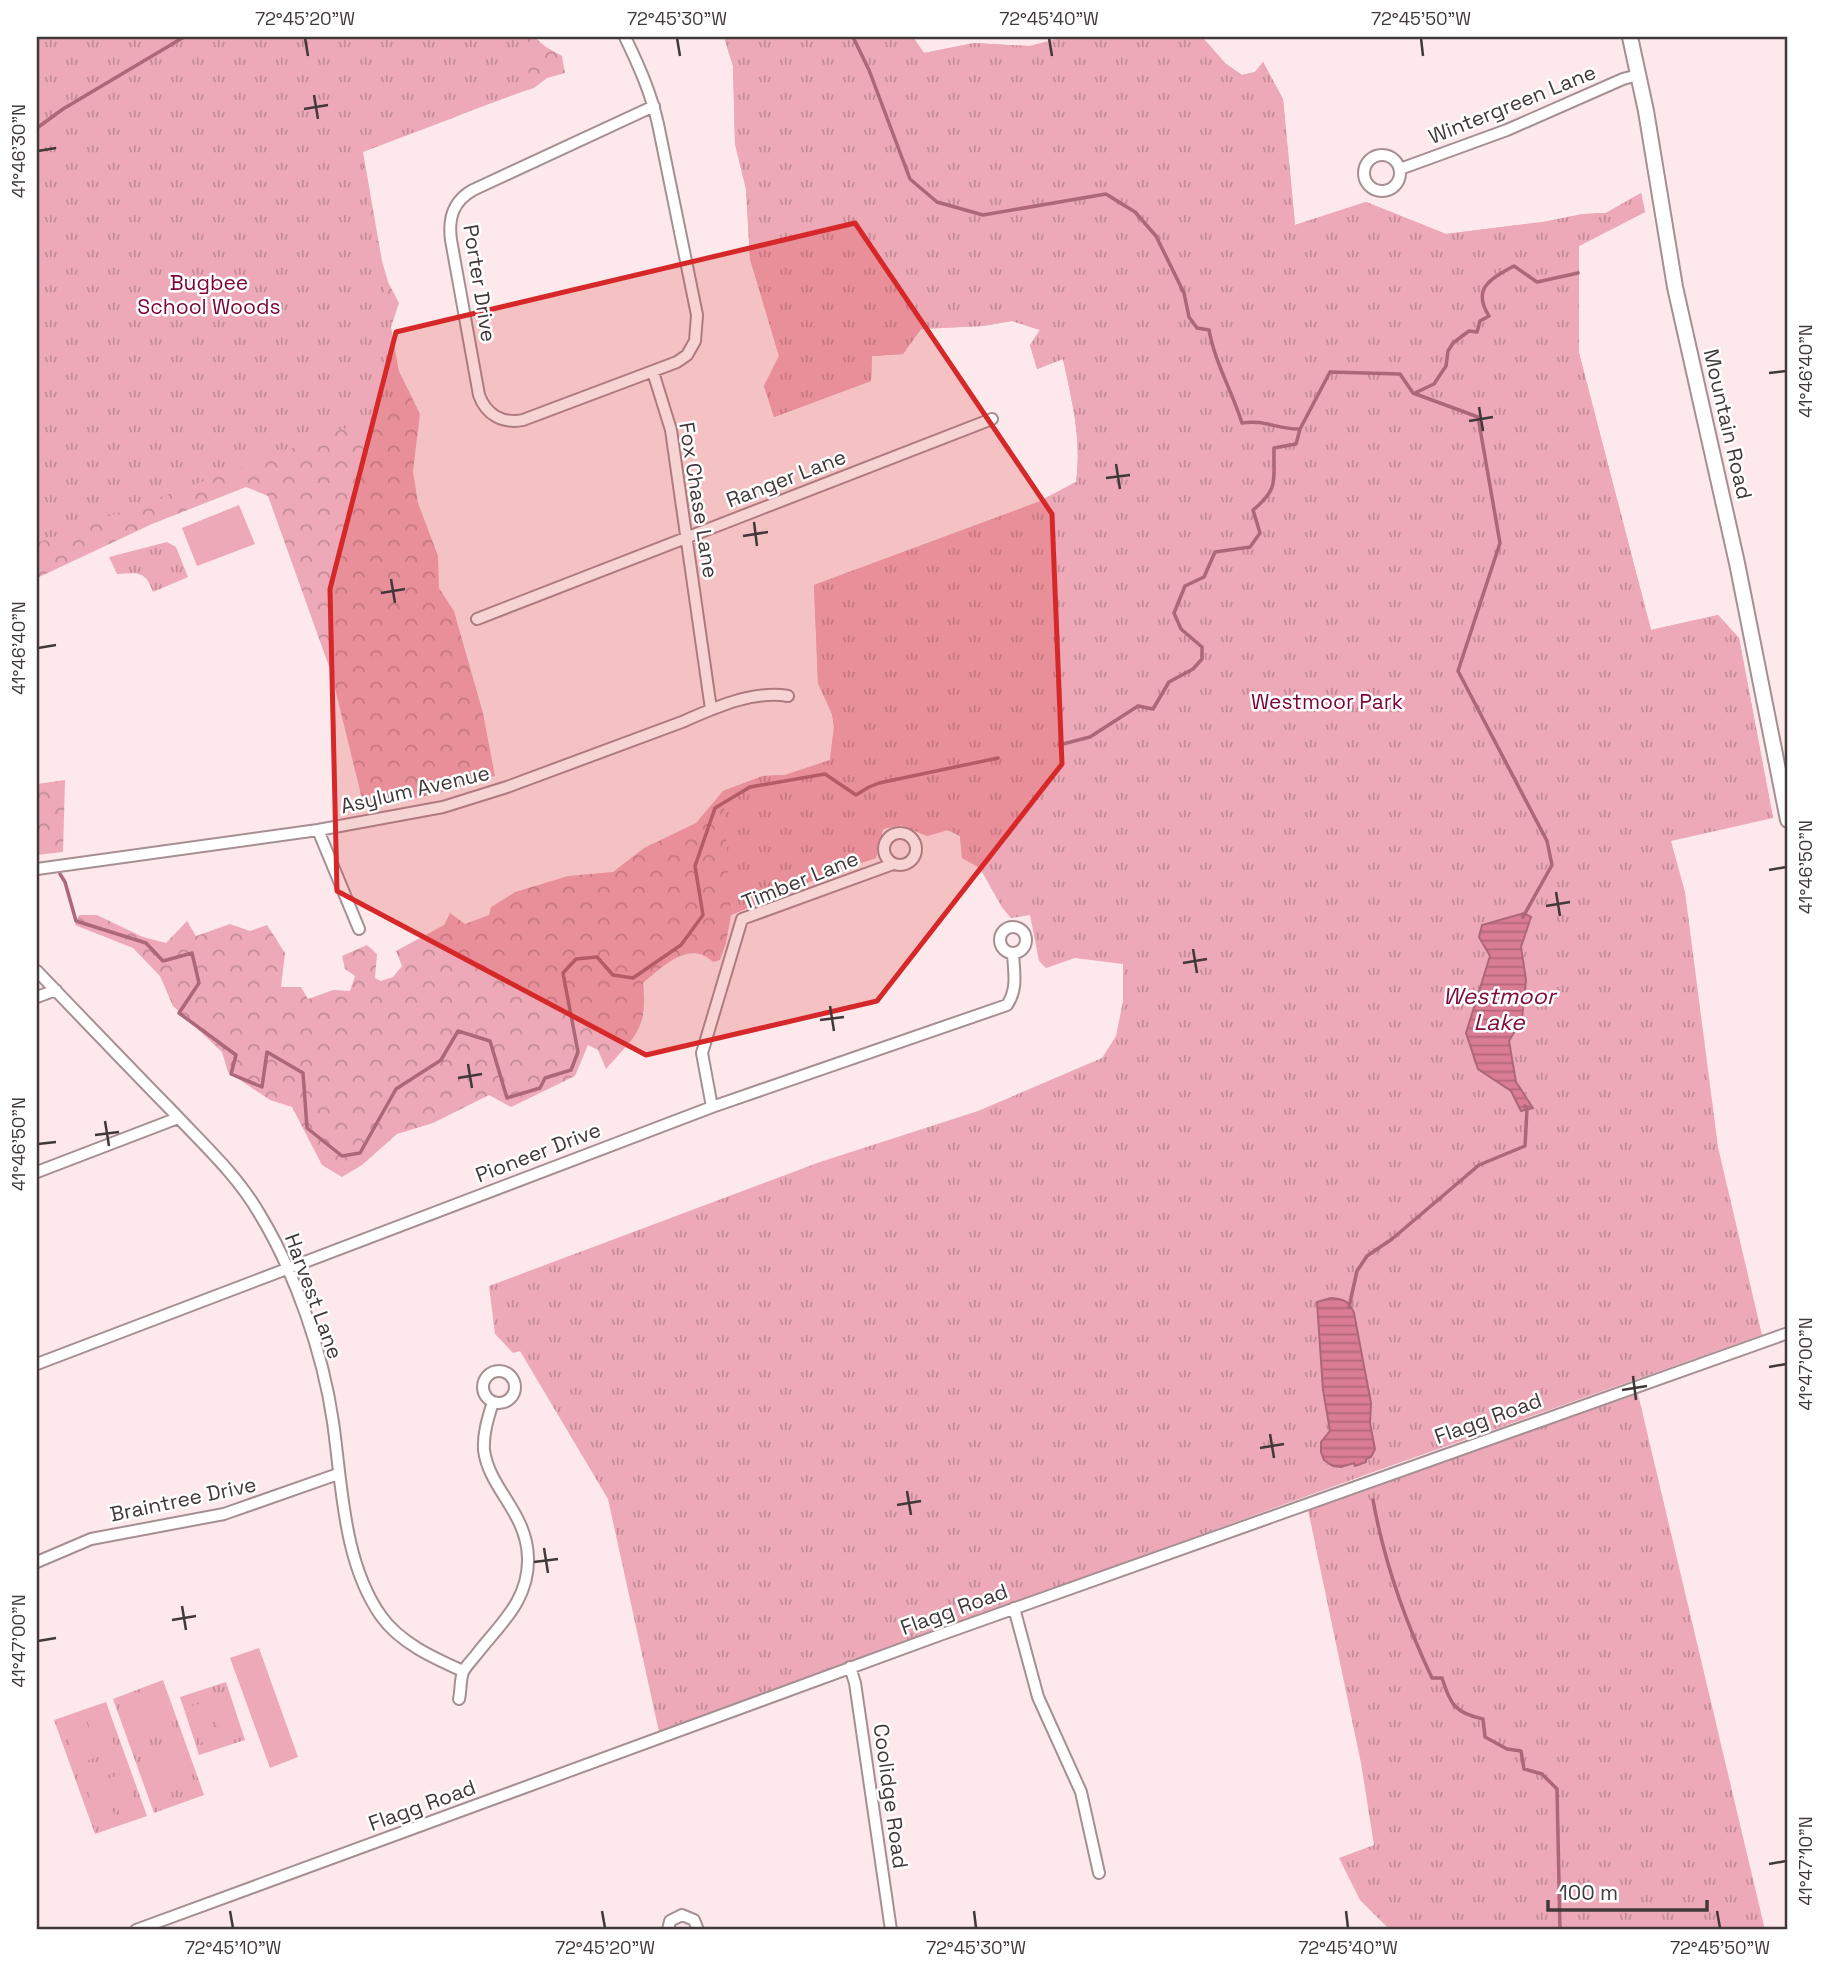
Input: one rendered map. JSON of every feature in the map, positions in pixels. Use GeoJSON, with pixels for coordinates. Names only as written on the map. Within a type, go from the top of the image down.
{"type":"FeatureCollection","features":[{"type":"Feature","properties":{"kind":"main road","name":"Mountain Road"},"geometry":{"type":"LineString","coordinates":[[1630,37],[1639,75],[1675,287],[1721,486],[1788,820]]}},
{"type":"Feature","properties":{"kind":"street"},"geometry":{"type":"LineString","coordinates":[[625,37],[647,82],[654,106],[697,315],[697,332],[691,348],[682,359],[653,372]]}},
{"type":"Feature","properties":{"kind":"street","name":"Wintergreen Lane"},"geometry":{"type":"LineString","coordinates":[[1400,169],[1507,130],[1623,79],[1639,75]]}},
{"type":"Feature","properties":{"kind":"street","name":"Porter Drive"},"geometry":{"type":"LineString","coordinates":[[653,372],[523,420],[508,421],[492,414],[479,395],[449,228],[453,209],[467,193],[654,106]]}},
{"type":"Feature","properties":{"kind":"street","name":"Fox Chase Lane"},"geometry":{"type":"LineString","coordinates":[[653,372],[671,430],[710,709]]}},
{"type":"Feature","properties":{"kind":"street","name":"Ranger Lane"},"geometry":{"type":"LineString","coordinates":[[477,619],[992,419]]}},
{"type":"Feature","properties":{"kind":"street","name":"Asylum Avenue"},"geometry":{"type":"LineString","coordinates":[[37,869],[407,815],[477,798],[682,722],[710,709],[759,695],[788,695]]}},
{"type":"Feature","properties":{"kind":"street"},"geometry":{"type":"LineString","coordinates":[[318,830],[359,929]]}},
{"type":"Feature","properties":{"kind":"street","name":"Timber Lane"},"geometry":{"type":"LineString","coordinates":[[712,1107],[702,1053],[742,919],[893,864]]}},
{"type":"Feature","properties":{"kind":"street","name":"Pioneer Drive"},"geometry":{"type":"LineString","coordinates":[[37,1364],[712,1107],[1007,1004],[1013,996],[1015,983],[1013,954]]}},
{"type":"Feature","properties":{"kind":"street","name":"Harvest Lane"},"geometry":{"type":"LineString","coordinates":[[37,971],[242,1187],[258,1211],[287,1268],[309,1327],[333,1421],[338,1474],[348,1532],[369,1596],[380,1616],[404,1638],[433,1658],[463,1671]]}},
{"type":"Feature","properties":{"kind":"street"},"geometry":{"type":"LineString","coordinates":[[37,997],[56,990]]}},
{"type":"Feature","properties":{"kind":"street"},"geometry":{"type":"LineString","coordinates":[[37,1172],[178,1118]]}},
{"type":"Feature","properties":{"kind":"street","name":"Flagg Road"},"geometry":{"type":"LineString","coordinates":[[136,1930],[850,1667],[1788,1333]]}},
{"type":"Feature","properties":{"kind":"street"},"geometry":{"type":"LineString","coordinates":[[459,1699],[463,1671],[517,1606],[527,1575],[527,1543],[523,1527],[496,1480],[485,1451],[485,1429],[493,1402]]}},
{"type":"Feature","properties":{"kind":"street","name":"Braintree Drive"},"geometry":{"type":"LineString","coordinates":[[37,1562],[91,1539],[224,1514],[338,1474]]}},
{"type":"Feature","properties":{"kind":"street"},"geometry":{"type":"LineString","coordinates":[[1014,1608],[1038,1697],[1082,1792],[1098,1873]]}},
{"type":"Feature","properties":{"kind":"street","name":"Coolidge Road"},"geometry":{"type":"LineString","coordinates":[[850,1667],[855,1683],[891,1930]]}},
{"type":"Feature","properties":{"kind":"street"},"geometry":{"type":"LineString","coordinates":[[668,1930],[670,1921],[682,1915],[691,1917],[698,1930]]}},
{"type":"Feature","properties":{"kind":"highlighted area"},"geometry":{"type":"Polygon","coordinates":[[[855,223],[1052,514],[1062,764],[877,1001],[646,1055],[337,891],[330,589],[396,332],[855,223]]]}},
{"type":"Feature","properties":{"kind":"green space","name":"Bugbee School Woods"},"geometry":{"type":"Polygon","coordinates":[[[37,37],[521,37],[532,88],[360,152],[405,406],[37,543],[37,37]]]}},
{"type":"Feature","properties":{"kind":"green space","name":"Bugbee School Woods"},"geometry":{"type":"Polygon","coordinates":[[[534,37],[562,56],[565,73],[547,78],[534,88],[475,106],[458,116],[363,152],[382,261],[388,282],[399,303],[387,339],[393,359],[420,414],[413,471],[418,503],[438,556],[439,588],[454,611],[483,713],[495,776],[430,795],[364,807],[331,672],[268,496],[246,487],[152,524],[37,578],[37,39],[534,37]]]}},
{"type":"Feature","properties":{"kind":"green space"},"geometry":{"type":"Polygon","coordinates":[[[724,37],[913,37],[924,53],[974,43],[1029,46],[1202,37],[1226,64],[1242,75],[1255,72],[1263,62],[1283,99],[1295,225],[1366,202],[1446,234],[1606,213],[1641,193],[1645,212],[1579,246],[1579,353],[1651,630],[1718,615],[1739,638],[1773,818],[1126,396],[981,758],[1011,918],[980,868],[962,858],[960,836],[948,830],[927,836],[901,825],[883,829],[876,858],[833,872],[731,915],[720,960],[713,962],[695,953],[686,954],[667,963],[643,983],[641,1022],[632,1040],[606,1069],[598,1050],[588,1045],[575,1076],[511,1107],[489,1095],[433,1123],[397,1134],[362,1165],[342,1177],[322,1165],[292,1107],[270,1100],[228,1072],[222,1052],[173,1006],[160,976],[133,948],[75,925],[79,915],[97,915],[143,937],[166,943],[187,921],[196,936],[230,924],[250,931],[267,925],[285,953],[281,987],[301,987],[308,999],[333,990],[350,991],[355,976],[345,969],[342,956],[367,945],[377,954],[375,978],[381,981],[393,977],[402,966],[396,951],[444,925],[450,913],[465,924],[489,915],[491,907],[515,892],[568,876],[613,872],[644,848],[696,823],[723,791],[763,776],[785,775],[830,760],[834,727],[832,714],[818,683],[814,585],[1038,502],[1076,482],[1077,435],[1063,359],[1037,369],[1030,345],[1040,330],[1012,321],[983,326],[921,329],[903,354],[872,356],[871,381],[774,417],[764,386],[779,356],[750,259],[746,189],[735,144],[733,66],[724,37]]]}},
{"type":"Feature","properties":{"kind":"green space","name":"Westmoor Park"},"geometry":{"type":"Polygon","coordinates":[[[724,37],[913,37],[924,53],[974,43],[1029,46],[1064,37],[1202,37],[1226,64],[1242,75],[1255,72],[1263,62],[1283,99],[1295,225],[1366,202],[1446,234],[1606,213],[1641,193],[1645,212],[1579,246],[1579,353],[1651,630],[1718,615],[1739,638],[1773,818],[1671,841],[1685,892],[1718,1147],[1762,1335],[1376,1471],[659,1732],[608,1499],[520,1351],[513,1353],[495,1334],[489,1286],[820,1162],[978,1111],[1102,1058],[1116,1036],[1123,1001],[1123,964],[1075,958],[1046,968],[1039,961],[1030,915],[1011,918],[980,868],[962,858],[960,836],[948,830],[927,836],[901,825],[883,829],[876,858],[833,872],[731,915],[723,791],[763,776],[785,775],[830,760],[834,727],[832,714],[818,683],[814,585],[1038,502],[1076,482],[1078,451],[1063,359],[1037,369],[1030,345],[1040,330],[1012,321],[983,326],[921,329],[903,354],[872,356],[871,381],[774,417],[764,386],[779,356],[750,259],[746,189],[735,144],[733,66],[724,37]]]}},
{"type":"Feature","properties":{"kind":"green space"},"geometry":{"type":"Polygon","coordinates":[[[239,505],[255,544],[197,566],[182,528],[239,505]]]}},
{"type":"Feature","properties":{"kind":"green space"},"geometry":{"type":"Polygon","coordinates":[[[167,542],[176,547],[188,577],[153,592],[147,580],[140,574],[117,574],[109,557],[167,542]]]}},
{"type":"Feature","properties":{"kind":"green space"},"geometry":{"type":"Polygon","coordinates":[[[65,780],[63,852],[37,855],[37,784],[65,780]]]}},
{"type":"Feature","properties":{"kind":"green space"},"geometry":{"type":"Polygon","coordinates":[[[1638,1394],[1765,1930],[1390,1930],[1360,1900],[1339,1858],[1374,1845],[1361,1763],[1308,1510],[1638,1394]]]}},
{"type":"Feature","properties":{"kind":"green space"},"geometry":{"type":"Polygon","coordinates":[[[259,1648],[298,1757],[270,1768],[230,1658],[259,1648]]]}},
{"type":"Feature","properties":{"kind":"green space"},"geometry":{"type":"Polygon","coordinates":[[[163,1680],[204,1795],[154,1813],[113,1699],[163,1680]]]}},
{"type":"Feature","properties":{"kind":"green space"},"geometry":{"type":"Polygon","coordinates":[[[226,1682],[245,1740],[199,1755],[180,1697],[226,1682]]]}},
{"type":"Feature","properties":{"kind":"green space"},"geometry":{"type":"Polygon","coordinates":[[[161,1694],[174,1729],[157,1735],[144,1699],[161,1694]]]}},
{"type":"Feature","properties":{"kind":"green space"},"geometry":{"type":"Polygon","coordinates":[[[226,1694],[238,1730],[221,1735],[210,1700],[226,1694]]]}},
{"type":"Feature","properties":{"kind":"green space"},"geometry":{"type":"Polygon","coordinates":[[[106,1702],[147,1816],[95,1834],[54,1720],[106,1702]]]}},
{"type":"Feature","properties":{"kind":"green space"},"geometry":{"type":"Polygon","coordinates":[[[139,1702],[151,1737],[135,1743],[122,1708],[139,1702]]]}},
{"type":"Feature","properties":{"kind":"green space"},"geometry":{"type":"Polygon","coordinates":[[[204,1702],[216,1738],[200,1743],[188,1707],[204,1702]]]}},
{"type":"Feature","properties":{"kind":"green space"},"geometry":{"type":"Polygon","coordinates":[[[103,1714],[116,1750],[99,1756],[87,1720],[103,1714]]]}},
{"type":"Feature","properties":{"kind":"green space"},"geometry":{"type":"Polygon","coordinates":[[[81,1722],[94,1758],[78,1764],[65,1728],[81,1722]]]}},
{"type":"Feature","properties":{"kind":"green space"},"geometry":{"type":"Polygon","coordinates":[[[182,1752],[195,1787],[179,1793],[166,1758],[182,1752]]]}},
{"type":"Feature","properties":{"kind":"green space"},"geometry":{"type":"Polygon","coordinates":[[[160,1760],[172,1795],[156,1801],[143,1766],[160,1760]]]}},
{"type":"Feature","properties":{"kind":"green space"},"geometry":{"type":"Polygon","coordinates":[[[124,1773],[137,1808],[120,1814],[108,1779],[124,1773]]]}},
{"type":"Feature","properties":{"kind":"green space"},"geometry":{"type":"Polygon","coordinates":[[[102,1781],[115,1816],[99,1822],[86,1787],[102,1781]]]}},
{"type":"Feature","properties":{"kind":"water","name":"Westmoor Lake"},"geometry":{"type":"Polygon","coordinates":[[[1524,913],[1531,917],[1521,947],[1526,980],[1522,1019],[1509,1041],[1516,1082],[1533,1108],[1521,1111],[1511,1091],[1478,1069],[1466,1033],[1490,956],[1479,937],[1482,925],[1524,913]]]}},
{"type":"Feature","properties":{"kind":"water"},"geometry":{"type":"Polygon","coordinates":[[[1331,1298],[1345,1301],[1354,1313],[1371,1403],[1370,1423],[1375,1449],[1366,1462],[1355,1466],[1354,1463],[1341,1467],[1333,1466],[1324,1460],[1321,1452],[1321,1442],[1330,1431],[1323,1390],[1317,1302],[1331,1298]]]}},
{"type":"Feature","properties":{"kind":"waterway"},"geometry":{"type":"LineString","coordinates":[[37,128],[63,109],[184,37]]}},
{"type":"Feature","properties":{"kind":"waterway"},"geometry":{"type":"LineString","coordinates":[[853,37],[869,70],[910,179],[937,202],[983,215],[1106,194],[1135,212],[1156,236],[1184,293],[1189,317],[1197,328],[1209,330],[1215,354],[1242,423],[1257,422],[1300,429]]}},
{"type":"Feature","properties":{"kind":"waterway"},"geometry":{"type":"LineString","coordinates":[[1415,393],[1434,384],[1446,366],[1448,351],[1453,343],[1469,331],[1477,332],[1480,321],[1489,316],[1482,298],[1483,291],[1498,275],[1514,266],[1537,282],[1578,273]]}},
{"type":"Feature","properties":{"kind":"waterway"},"geometry":{"type":"LineString","coordinates":[[1059,745],[1090,737],[1138,706],[1153,709],[1169,682],[1193,669],[1202,659],[1202,647],[1181,629],[1174,613],[1185,586],[1204,577],[1215,552],[1250,547],[1260,533],[1253,510],[1268,496],[1271,489],[1274,448],[1296,444],[1300,429],[1330,372],[1400,374],[1413,393],[1478,417],[1500,543],[1458,671],[1547,841],[1552,865],[1523,917]]}},
{"type":"Feature","properties":{"kind":"waterway"},"geometry":{"type":"LineString","coordinates":[[60,874],[65,882],[76,921],[146,943],[163,961],[192,953],[199,983],[179,1013],[236,1055],[231,1074],[262,1087],[267,1052],[303,1073],[307,1128],[342,1156],[360,1153],[396,1089],[441,1060],[458,1031],[490,1041],[507,1098],[540,1088],[545,1078],[571,1070],[578,1052],[563,973],[576,959],[597,957],[613,975],[633,978],[681,945],[703,915],[695,866],[715,808],[750,787],[825,774],[856,795],[879,783],[998,758]]}},
{"type":"Feature","properties":{"kind":"waterway"},"geometry":{"type":"LineString","coordinates":[[1349,1307],[1357,1271],[1367,1256],[1392,1239],[1479,1165],[1525,1146],[1525,1106]]}},
{"type":"Feature","properties":{"kind":"waterway"},"geometry":{"type":"LineString","coordinates":[[1373,1500],[1396,1590],[1432,1678],[1442,1678],[1455,1706],[1466,1714],[1483,1719],[1485,1737],[1507,1749],[1521,1751],[1524,1769],[1542,1774],[1557,1789],[1560,1930]]}}]}
